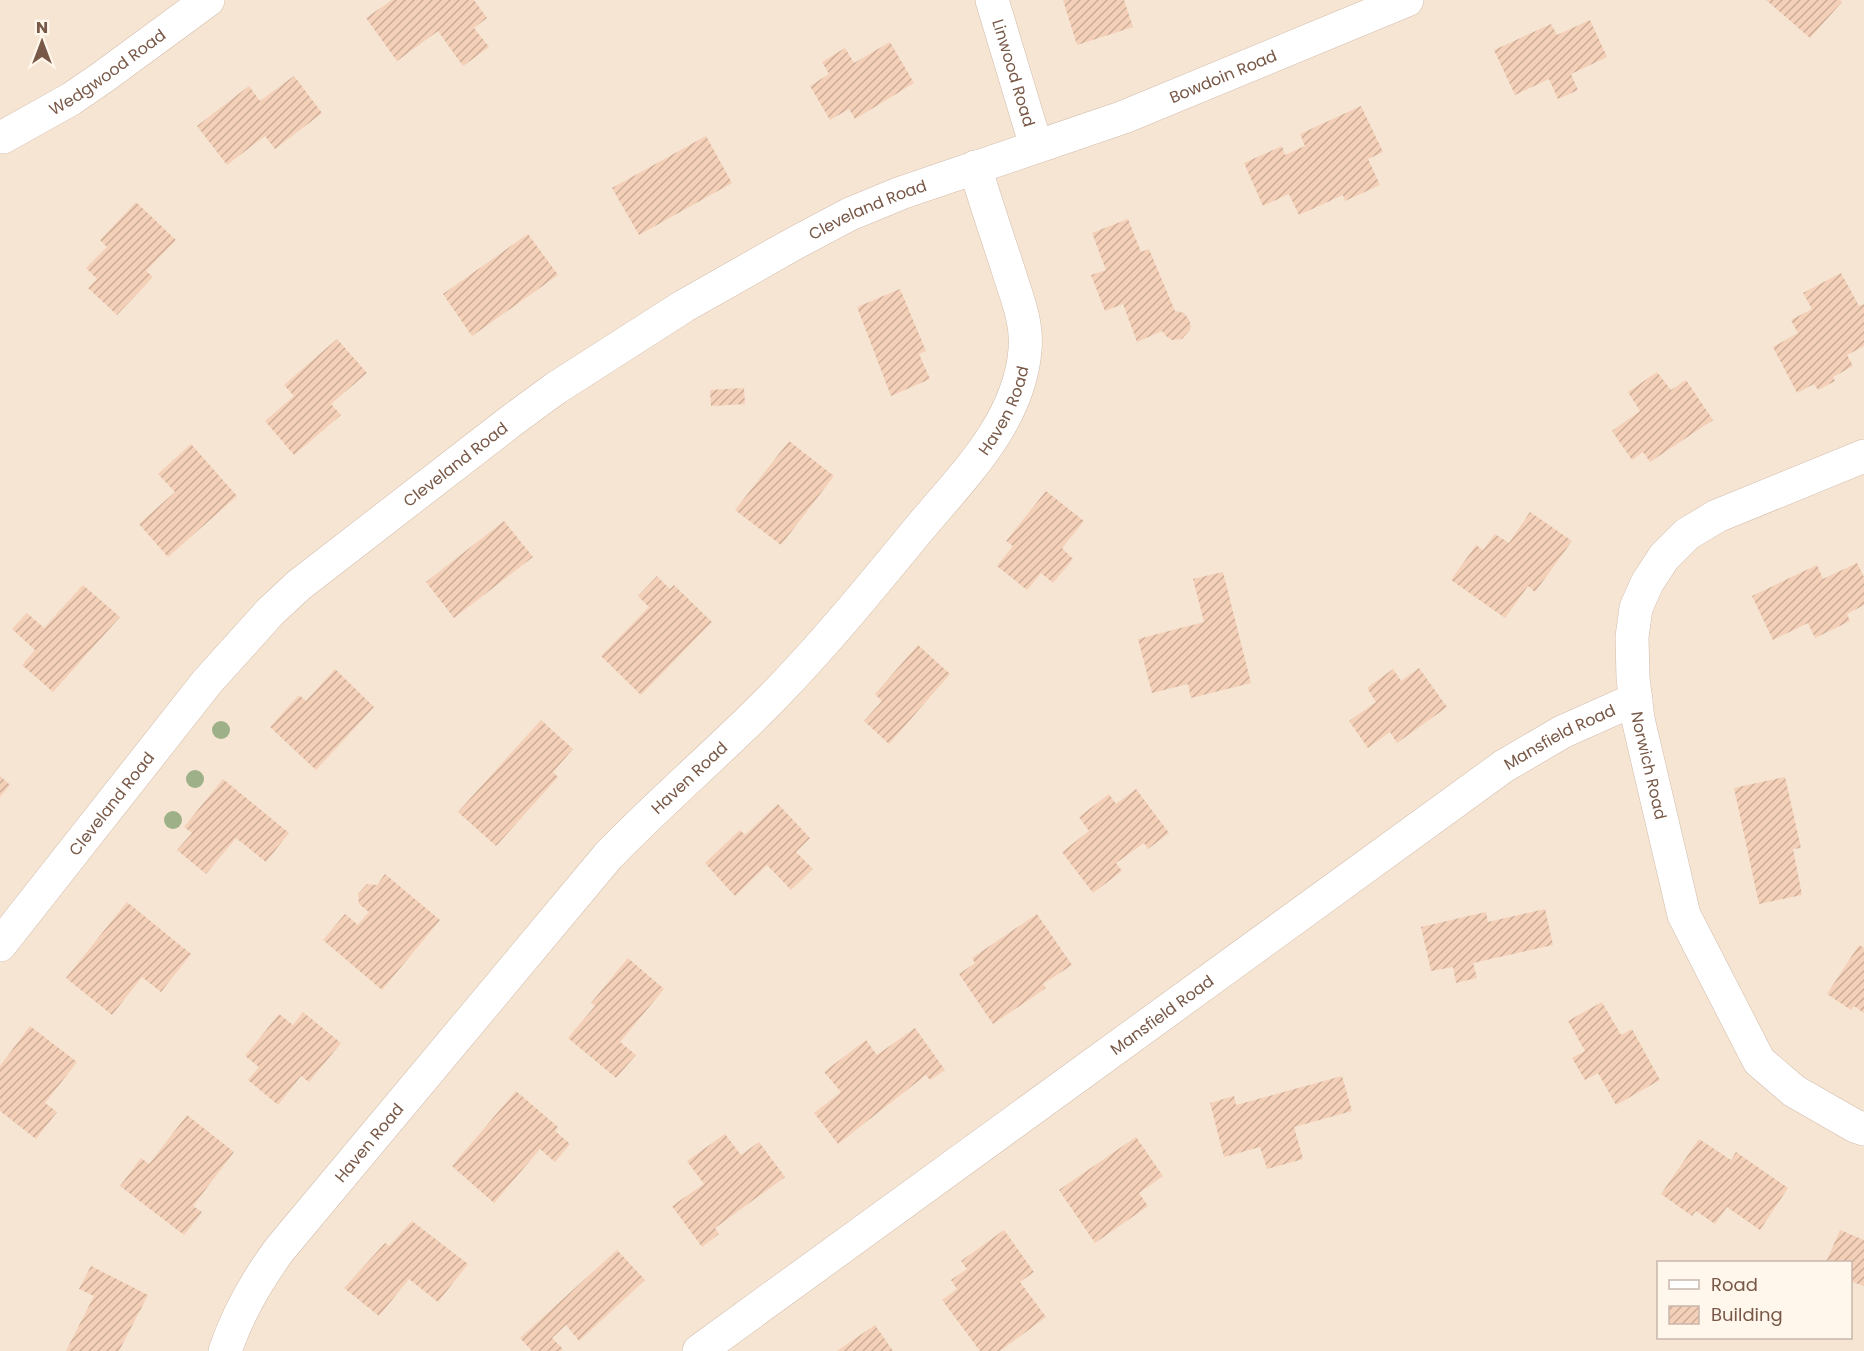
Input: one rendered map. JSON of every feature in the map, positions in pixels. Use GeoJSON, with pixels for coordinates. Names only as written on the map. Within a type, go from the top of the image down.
{"type":"FeatureCollection","features":[{"type":"Feature","properties":{"kind":"street","name":"Wedgwood Road"},"geometry":{"type":"LineString","coordinates":[[3,137],[79,93],[208,0]]}},
{"type":"Feature","properties":{"kind":"street","name":"Linwood Road"},"geometry":{"type":"LineString","coordinates":[[992,0],[1036,146]]}},
{"type":"Feature","properties":{"kind":"street","name":"Bowdoin Road"},"geometry":{"type":"LineString","coordinates":[[1036,146],[1154,106],[1407,0]]}},
{"type":"Feature","properties":{"kind":"street","name":"Cleveland Road"},"geometry":{"type":"LineString","coordinates":[[0,945],[207,682],[263,618],[300,585],[533,405],[684,306],[850,214],[901,193],[1036,146]]}},
{"type":"Feature","properties":{"kind":"street","name":"Haven Road"},"geometry":{"type":"LineString","coordinates":[[225,1351],[249,1296],[280,1249],[608,856],[640,823],[748,723],[799,671],[846,618],[974,463],[997,431],[1015,398],[1024,366],[1026,338],[1021,311],[975,167]]}},
{"type":"Feature","properties":{"kind":"street","name":"Norwich Road"},"geometry":{"type":"LineString","coordinates":[[1864,456],[1700,524],[1675,545],[1655,570],[1635,608],[1632,637],[1635,699],[1646,759],[1684,915],[1759,1061],[1794,1090],[1864,1129]]}},
{"type":"Feature","properties":{"kind":"street","name":"Mansfield Road"},"geometry":{"type":"LineString","coordinates":[[699,1351],[1504,766],[1542,742],[1635,699]]}},
{"type":"Feature","properties":{"kind":"shaded area"},"geometry":{"type":"Polygon","coordinates":[[[0,0],[1864,0],[1864,1351],[0,1351],[0,0]]]}},
{"type":"Feature","properties":{"kind":"building"},"geometry":{"type":"Polygon","coordinates":[[[392,0],[474,0],[487,18],[474,28],[489,47],[463,66],[438,31],[397,61],[366,18],[392,0]]]}},
{"type":"Feature","properties":{"kind":"building"},"geometry":{"type":"Polygon","coordinates":[[[1063,0],[1124,0],[1133,27],[1077,45],[1063,0]]]}},
{"type":"Feature","properties":{"kind":"building"},"geometry":{"type":"Polygon","coordinates":[[[1766,0],[1840,0],[1842,2],[1810,38],[1766,0]]]}},
{"type":"Feature","properties":{"kind":"building"},"geometry":{"type":"Polygon","coordinates":[[[1590,20],[1607,57],[1571,74],[1578,90],[1558,99],[1549,79],[1515,95],[1494,50],[1551,24],[1557,35],[1590,20]]]}},
{"type":"Feature","properties":{"kind":"building"},"geometry":{"type":"Polygon","coordinates":[[[890,42],[914,83],[855,119],[849,109],[830,120],[810,86],[829,74],[822,62],[845,48],[854,63],[890,42]]]}},
{"type":"Feature","properties":{"kind":"building"},"geometry":{"type":"Polygon","coordinates":[[[294,76],[322,113],[275,149],[265,136],[227,165],[197,126],[249,86],[260,101],[294,76]]]}},
{"type":"Feature","properties":{"kind":"building"},"geometry":{"type":"Polygon","coordinates":[[[1361,106],[1383,152],[1368,159],[1380,185],[1345,201],[1343,195],[1299,215],[1289,194],[1263,206],[1244,163],[1282,146],[1285,155],[1305,146],[1300,134],[1361,106]]]}},
{"type":"Feature","properties":{"kind":"building"},"geometry":{"type":"Polygon","coordinates":[[[706,136],[732,183],[639,235],[612,188],[706,136]]]}},
{"type":"Feature","properties":{"kind":"building"},"geometry":{"type":"Polygon","coordinates":[[[136,202],[176,240],[146,271],[153,277],[117,315],[88,288],[97,279],[86,268],[107,247],[100,240],[136,202]]]}},
{"type":"Feature","properties":{"kind":"building"},"geometry":{"type":"Polygon","coordinates":[[[1128,219],[1141,252],[1149,249],[1175,311],[1184,313],[1189,320],[1191,327],[1182,339],[1172,340],[1162,331],[1137,342],[1123,304],[1105,311],[1091,275],[1106,270],[1092,233],[1128,219]]]}},
{"type":"Feature","properties":{"kind":"building"},"geometry":{"type":"Polygon","coordinates":[[[528,234],[558,275],[472,336],[443,294],[528,234]]]}},
{"type":"Feature","properties":{"kind":"building"},"geometry":{"type":"Polygon","coordinates":[[[1841,273],[1859,306],[1864,304],[1864,346],[1847,355],[1853,366],[1833,377],[1835,381],[1818,390],[1814,384],[1797,393],[1773,347],[1798,333],[1791,320],[1812,309],[1803,293],[1841,273]]]}},
{"type":"Feature","properties":{"kind":"building"},"geometry":{"type":"Polygon","coordinates":[[[900,289],[926,351],[919,354],[930,379],[891,396],[857,307],[900,289]]]}},
{"type":"Feature","properties":{"kind":"building"},"geometry":{"type":"Polygon","coordinates":[[[337,339],[367,373],[331,404],[341,415],[294,455],[265,421],[294,396],[284,385],[337,339]]]}},
{"type":"Feature","properties":{"kind":"building"},"geometry":{"type":"Polygon","coordinates":[[[1657,372],[1671,390],[1686,380],[1713,420],[1650,462],[1643,452],[1632,460],[1612,431],[1640,411],[1628,392],[1657,372]]]}},
{"type":"Feature","properties":{"kind":"building"},"geometry":{"type":"Polygon","coordinates":[[[744,388],[745,404],[711,406],[710,390],[744,388]]]}},
{"type":"Feature","properties":{"kind":"building"},"geometry":{"type":"Polygon","coordinates":[[[789,441],[834,476],[781,545],[735,510],[789,441]]]}},
{"type":"Feature","properties":{"kind":"building"},"geometry":{"type":"Polygon","coordinates":[[[191,444],[237,496],[168,557],[139,524],[175,492],[158,474],[191,444]]]}},
{"type":"Feature","properties":{"kind":"building"},"geometry":{"type":"Polygon","coordinates":[[[1046,491],[1084,521],[1062,548],[1073,559],[1053,583],[1041,573],[1027,590],[997,566],[1013,546],[1006,541],[1046,491]]]}},
{"type":"Feature","properties":{"kind":"building"},"geometry":{"type":"Polygon","coordinates":[[[1530,512],[1572,541],[1535,592],[1528,586],[1505,618],[1451,580],[1476,545],[1483,550],[1495,534],[1509,543],[1530,512]]]}},
{"type":"Feature","properties":{"kind":"building"},"geometry":{"type":"Polygon","coordinates":[[[504,521],[533,557],[454,618],[426,582],[504,521]]]}},
{"type":"Feature","properties":{"kind":"building"},"geometry":{"type":"Polygon","coordinates":[[[1857,563],[1864,577],[1864,605],[1847,614],[1850,621],[1815,638],[1808,623],[1773,640],[1752,596],[1817,565],[1823,579],[1857,563]]]}},
{"type":"Feature","properties":{"kind":"building"},"geometry":{"type":"Polygon","coordinates":[[[1223,572],[1251,683],[1191,698],[1188,684],[1152,693],[1138,639],[1204,622],[1193,579],[1223,572]]]}},
{"type":"Feature","properties":{"kind":"building"},"geometry":{"type":"Polygon","coordinates":[[[657,576],[670,589],[674,585],[712,622],[641,695],[601,656],[649,607],[638,596],[657,576]]]}},
{"type":"Feature","properties":{"kind":"building"},"geometry":{"type":"Polygon","coordinates":[[[83,585],[120,617],[53,692],[22,665],[35,650],[12,629],[27,613],[44,628],[83,585]]]}},
{"type":"Feature","properties":{"kind":"building"},"geometry":{"type":"Polygon","coordinates":[[[918,645],[950,674],[889,744],[864,721],[882,701],[875,694],[918,645]]]}},
{"type":"Feature","properties":{"kind":"building"},"geometry":{"type":"Polygon","coordinates":[[[1419,668],[1447,707],[1397,743],[1390,732],[1368,748],[1349,721],[1376,702],[1367,688],[1393,669],[1401,681],[1419,668]]]}},
{"type":"Feature","properties":{"kind":"building"},"geometry":{"type":"Polygon","coordinates":[[[335,669],[374,707],[316,770],[270,727],[299,695],[306,701],[335,669]]]}},
{"type":"Feature","properties":{"kind":"building"},"geometry":{"type":"Polygon","coordinates":[[[541,720],[573,749],[553,772],[558,777],[496,846],[458,812],[541,720]]]}},
{"type":"Feature","properties":{"kind":"building"},"geometry":{"type":"Polygon","coordinates":[[[0,776],[10,785],[0,797],[0,776]]]}},
{"type":"Feature","properties":{"kind":"building"},"geometry":{"type":"Polygon","coordinates":[[[1785,777],[1801,848],[1793,849],[1802,895],[1759,904],[1734,788],[1785,777]]]}},
{"type":"Feature","properties":{"kind":"building"},"geometry":{"type":"Polygon","coordinates":[[[223,779],[289,833],[266,862],[236,838],[206,874],[177,850],[192,833],[184,827],[223,779]]]}},
{"type":"Feature","properties":{"kind":"building"},"geometry":{"type":"Polygon","coordinates":[[[1136,789],[1169,833],[1148,849],[1144,843],[1116,863],[1122,871],[1093,893],[1062,852],[1089,831],[1079,817],[1109,794],[1116,804],[1136,789]]]}},
{"type":"Feature","properties":{"kind":"building"},"geometry":{"type":"Polygon","coordinates":[[[778,804],[810,838],[796,852],[813,869],[791,890],[767,865],[735,896],[705,863],[740,830],[745,835],[778,804]]]}},
{"type":"Feature","properties":{"kind":"building"},"geometry":{"type":"Polygon","coordinates":[[[385,874],[440,920],[382,990],[323,940],[345,914],[358,925],[369,912],[359,904],[358,894],[367,884],[377,885],[385,874]]]}},
{"type":"Feature","properties":{"kind":"building"},"geometry":{"type":"Polygon","coordinates":[[[127,902],[191,954],[161,992],[142,977],[112,1015],[66,978],[127,902]]]}},
{"type":"Feature","properties":{"kind":"building"},"geometry":{"type":"Polygon","coordinates":[[[1545,909],[1553,945],[1473,963],[1477,978],[1456,983],[1453,967],[1431,971],[1421,927],[1486,912],[1488,922],[1545,909]]]}},
{"type":"Feature","properties":{"kind":"building"},"geometry":{"type":"Polygon","coordinates":[[[1037,914],[1072,965],[1043,984],[1046,988],[993,1024],[959,974],[975,963],[972,958],[1037,914]]]}},
{"type":"Feature","properties":{"kind":"building"},"geometry":{"type":"Polygon","coordinates":[[[1859,945],[1864,948],[1864,1013],[1854,1006],[1851,1010],[1827,994],[1859,945]]]}},
{"type":"Feature","properties":{"kind":"building"},"geometry":{"type":"Polygon","coordinates":[[[628,958],[664,989],[620,1042],[636,1055],[616,1078],[568,1038],[595,1006],[591,1003],[628,958]]]}},
{"type":"Feature","properties":{"kind":"building"},"geometry":{"type":"Polygon","coordinates":[[[1602,1002],[1621,1035],[1632,1029],[1660,1080],[1616,1105],[1598,1073],[1585,1080],[1572,1058],[1585,1051],[1568,1021],[1602,1002]]]}},
{"type":"Feature","properties":{"kind":"building"},"geometry":{"type":"Polygon","coordinates":[[[303,1012],[341,1043],[309,1082],[301,1076],[278,1105],[248,1080],[259,1067],[245,1056],[279,1014],[293,1025],[303,1012]]]}},
{"type":"Feature","properties":{"kind":"building"},"geometry":{"type":"Polygon","coordinates":[[[30,1026],[77,1062],[45,1103],[57,1112],[36,1139],[0,1111],[0,1066],[30,1026]]]}},
{"type":"Feature","properties":{"kind":"building"},"geometry":{"type":"Polygon","coordinates":[[[915,1028],[945,1070],[930,1080],[926,1075],[838,1144],[814,1113],[841,1092],[824,1072],[866,1040],[877,1055],[915,1028]]]}},
{"type":"Feature","properties":{"kind":"building"},"geometry":{"type":"Polygon","coordinates":[[[1342,1076],[1352,1111],[1294,1127],[1303,1159],[1267,1169],[1260,1147],[1224,1157],[1210,1103],[1234,1096],[1236,1105],[1342,1076]]]}},
{"type":"Feature","properties":{"kind":"building"},"geometry":{"type":"Polygon","coordinates":[[[516,1091],[558,1127],[555,1131],[570,1144],[555,1162],[540,1149],[494,1203],[452,1166],[516,1091]]]}},
{"type":"Feature","properties":{"kind":"building"},"geometry":{"type":"Polygon","coordinates":[[[187,1115],[234,1152],[193,1206],[202,1212],[184,1235],[120,1186],[141,1158],[149,1164],[187,1115]]]}},
{"type":"Feature","properties":{"kind":"building"},"geometry":{"type":"Polygon","coordinates":[[[725,1134],[741,1155],[759,1142],[785,1177],[715,1228],[719,1234],[702,1247],[672,1206],[704,1184],[687,1161],[725,1134]]]}},
{"type":"Feature","properties":{"kind":"building"},"geometry":{"type":"Polygon","coordinates":[[[1136,1137],[1163,1176],[1139,1193],[1148,1206],[1095,1243],[1059,1190],[1136,1137]]]}},
{"type":"Feature","properties":{"kind":"building"},"geometry":{"type":"Polygon","coordinates":[[[1699,1139],[1731,1160],[1736,1152],[1788,1188],[1760,1230],[1727,1207],[1715,1224],[1696,1211],[1692,1216],[1661,1194],[1699,1139]]]}},
{"type":"Feature","properties":{"kind":"building"},"geometry":{"type":"Polygon","coordinates":[[[412,1221],[468,1264],[438,1302],[409,1279],[379,1316],[344,1288],[385,1243],[389,1246],[412,1221]]]}},
{"type":"Feature","properties":{"kind":"building"},"geometry":{"type":"Polygon","coordinates":[[[1004,1230],[1034,1272],[1020,1282],[1046,1317],[1000,1351],[980,1351],[942,1300],[957,1289],[951,1280],[967,1269],[961,1261],[1004,1230]]]}},
{"type":"Feature","properties":{"kind":"building"},"geometry":{"type":"Polygon","coordinates":[[[1840,1230],[1864,1240],[1864,1286],[1852,1282],[1852,1261],[1826,1261],[1840,1230]]]}},
{"type":"Feature","properties":{"kind":"building"},"geometry":{"type":"Polygon","coordinates":[[[617,1250],[645,1280],[579,1341],[566,1325],[552,1338],[563,1349],[561,1351],[532,1351],[520,1338],[617,1250]]]}},
{"type":"Feature","properties":{"kind":"building"},"geometry":{"type":"Polygon","coordinates":[[[91,1266],[148,1295],[119,1351],[66,1351],[94,1296],[79,1289],[91,1266]]]}},
{"type":"Feature","properties":{"kind":"building"},"geometry":{"type":"Polygon","coordinates":[[[875,1325],[893,1351],[837,1351],[875,1325]]]}}]}
